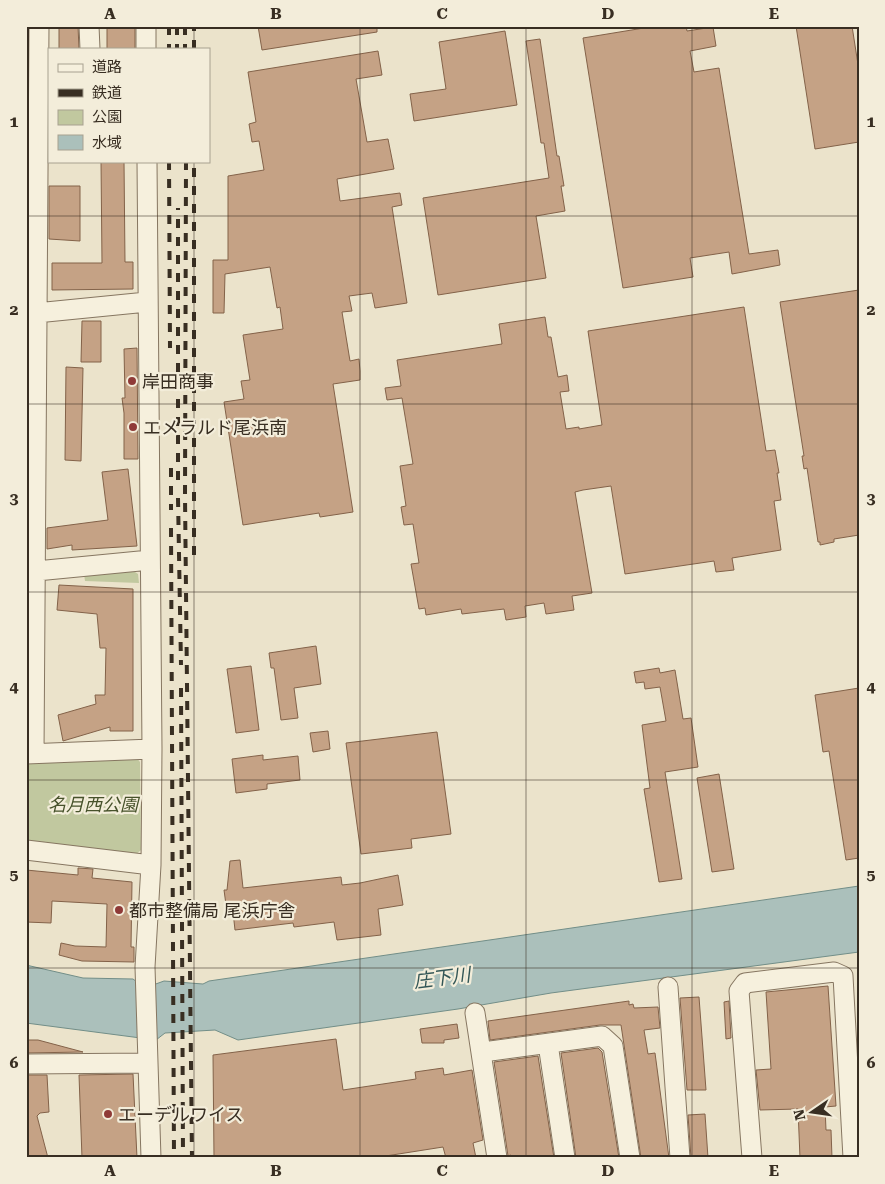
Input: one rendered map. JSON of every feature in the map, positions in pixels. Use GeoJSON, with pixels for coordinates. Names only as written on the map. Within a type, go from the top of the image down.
{"type":"FeatureCollection","features":[{"type":"Feature","properties":{"kind":"street"},"geometry":{"type":"LineString","coordinates":[[89,26],[90,48]]}},
{"type":"Feature","properties":{"kind":"street"},"geometry":{"type":"LineString","coordinates":[[146,26],[146,48]]}},
{"type":"Feature","properties":{"kind":"street"},"geometry":{"type":"LineString","coordinates":[[35,35],[38,115],[32,231],[30,754],[152,749]]}},
{"type":"Feature","properties":{"kind":"street"},"geometry":{"type":"LineString","coordinates":[[147,162],[152,749],[151,865],[145,979],[150,1158]]}},
{"type":"Feature","properties":{"kind":"street"},"geometry":{"type":"LineString","coordinates":[[32,314],[147,302]]}},
{"type":"Feature","properties":{"kind":"street"},"geometry":{"type":"LineString","coordinates":[[31,572],[150,560]]}},
{"type":"Feature","properties":{"kind":"street"},"geometry":{"type":"LineString","coordinates":[[26,850],[151,865]]}},
{"type":"Feature","properties":{"kind":"street"},"geometry":{"type":"LineString","coordinates":[[752,1158],[739,991],[745,984],[834,972],[843,976],[854,1158]]}},
{"type":"Feature","properties":{"kind":"street"},"geometry":{"type":"LineString","coordinates":[[668,987],[680,1158]]}},
{"type":"Feature","properties":{"kind":"street"},"geometry":{"type":"LineString","coordinates":[[475,1013],[483,1052],[497,1158]]}},
{"type":"Feature","properties":{"kind":"street"},"geometry":{"type":"LineString","coordinates":[[483,1052],[602,1036],[613,1046],[630,1158]]}},
{"type":"Feature","properties":{"kind":"street"},"geometry":{"type":"LineString","coordinates":[[548,1044],[565,1158]]}},
{"type":"Feature","properties":{"kind":"street"},"geometry":{"type":"LineString","coordinates":[[26,1064],[147,1063]]}},
{"type":"Feature","properties":{"kind":"green space"},"geometry":{"type":"Polygon","coordinates":[[[132,570],[138,574],[139,583],[85,581],[84,574],[132,570]]]}},
{"type":"Feature","properties":{"kind":"green space","name":"名月西公園"},"geometry":{"type":"Polygon","coordinates":[[[135,756],[140,762],[141,850],[134,856],[26,844],[26,761],[135,756]]]}},
{"type":"Feature","properties":{"kind":"water","name":"庄下川"},"geometry":{"type":"Polygon","coordinates":[[[859,886],[859,952],[551,993],[458,1009],[238,1040],[215,1030],[165,1033],[156,1040],[26,1023],[26,965],[83,978],[133,979],[137,982],[153,985],[164,981],[203,984],[209,981],[859,886]]]}},
{"type":"Feature","properties":{"kind":"building"},"geometry":{"type":"Polygon","coordinates":[[[59,26],[78,26],[79,48],[59,48],[59,26]]]}},
{"type":"Feature","properties":{"kind":"building"},"geometry":{"type":"Polygon","coordinates":[[[107,26],[135,26],[135,48],[107,48],[107,26]]]}},
{"type":"Feature","properties":{"kind":"building"},"geometry":{"type":"Polygon","coordinates":[[[258,26],[377,26],[377,32],[262,50],[258,26]]]}},
{"type":"Feature","properties":{"kind":"building"},"geometry":{"type":"Polygon","coordinates":[[[656,26],[686,26],[687,31],[713,27],[716,46],[690,51],[694,72],[719,68],[749,254],[778,250],[780,265],[732,274],[729,252],[690,258],[693,277],[623,288],[583,38],[656,26]]]}},
{"type":"Feature","properties":{"kind":"building"},"geometry":{"type":"Polygon","coordinates":[[[796,26],[852,26],[859,71],[859,142],[815,149],[796,26]]]}},
{"type":"Feature","properties":{"kind":"building"},"geometry":{"type":"Polygon","coordinates":[[[505,31],[517,105],[414,121],[410,94],[446,89],[439,42],[505,31]]]}},
{"type":"Feature","properties":{"kind":"building"},"geometry":{"type":"Polygon","coordinates":[[[540,39],[557,156],[559,156],[564,186],[561,186],[565,211],[536,216],[546,278],[438,295],[423,198],[549,178],[544,143],[541,143],[526,41],[540,39]]]}},
{"type":"Feature","properties":{"kind":"building"},"geometry":{"type":"Polygon","coordinates":[[[378,51],[382,75],[356,79],[367,142],[388,139],[394,169],[337,179],[340,201],[400,193],[402,205],[392,207],[407,303],[375,308],[372,293],[349,296],[352,311],[342,312],[350,361],[359,359],[360,371],[360,380],[333,384],[353,512],[320,517],[319,513],[243,525],[224,402],[244,399],[241,381],[250,380],[243,335],[283,329],[280,307],[277,308],[270,267],[225,274],[224,313],[213,313],[213,260],[228,260],[228,176],[264,170],[259,141],[252,142],[249,124],[256,122],[248,72],[378,51]]]}},
{"type":"Feature","properties":{"kind":"building"},"geometry":{"type":"Polygon","coordinates":[[[101,162],[124,162],[125,262],[133,262],[133,289],[52,290],[52,263],[102,263],[101,162]]]}},
{"type":"Feature","properties":{"kind":"building"},"geometry":{"type":"Polygon","coordinates":[[[49,186],[80,186],[80,241],[49,239],[49,186]]]}},
{"type":"Feature","properties":{"kind":"building"},"geometry":{"type":"Polygon","coordinates":[[[859,290],[859,535],[834,539],[834,542],[820,545],[807,468],[804,469],[802,456],[804,456],[780,302],[859,290]]]}},
{"type":"Feature","properties":{"kind":"building"},"geometry":{"type":"Polygon","coordinates":[[[744,307],[766,451],[775,450],[779,473],[777,473],[781,500],[774,501],[781,550],[732,558],[734,570],[716,572],[714,561],[625,574],[611,486],[583,490],[575,492],[592,593],[572,596],[574,610],[546,614],[544,603],[525,606],[526,617],[506,620],[504,609],[462,614],[461,609],[426,615],[425,608],[419,609],[411,564],[419,563],[413,524],[404,525],[401,507],[406,506],[400,466],[413,464],[402,398],[387,400],[385,388],[401,386],[397,360],[502,344],[499,324],[545,317],[548,337],[551,337],[558,377],[567,375],[569,391],[560,392],[566,429],[579,427],[579,429],[602,425],[588,331],[744,307]]]}},
{"type":"Feature","properties":{"kind":"building"},"geometry":{"type":"Polygon","coordinates":[[[82,321],[101,321],[101,362],[81,362],[82,321]]]}},
{"type":"Feature","properties":{"kind":"building"},"geometry":{"type":"Polygon","coordinates":[[[137,348],[138,459],[124,459],[124,413],[122,398],[125,398],[124,349],[137,348]]]}},
{"type":"Feature","properties":{"kind":"building"},"geometry":{"type":"Polygon","coordinates":[[[66,367],[83,368],[81,461],[65,460],[66,367]]]}},
{"type":"Feature","properties":{"kind":"building"},"geometry":{"type":"Polygon","coordinates":[[[128,469],[137,546],[72,550],[72,545],[47,549],[47,528],[108,520],[102,472],[128,469]]]}},
{"type":"Feature","properties":{"kind":"building"},"geometry":{"type":"Polygon","coordinates":[[[59,585],[133,589],[133,731],[110,731],[110,727],[63,741],[58,715],[96,704],[95,695],[105,695],[106,648],[100,648],[97,614],[57,610],[59,585]]]}},
{"type":"Feature","properties":{"kind":"building"},"geometry":{"type":"Polygon","coordinates":[[[316,646],[321,684],[294,688],[298,718],[281,720],[274,668],[271,668],[269,653],[316,646]]]}},
{"type":"Feature","properties":{"kind":"building"},"geometry":{"type":"Polygon","coordinates":[[[251,666],[259,730],[236,733],[227,669],[251,666]]]}},
{"type":"Feature","properties":{"kind":"building"},"geometry":{"type":"Polygon","coordinates":[[[659,668],[660,673],[675,670],[683,719],[691,718],[698,767],[665,772],[682,879],[659,882],[644,789],[650,788],[642,725],[666,721],[660,687],[645,689],[644,682],[636,683],[634,672],[659,668]]]}},
{"type":"Feature","properties":{"kind":"building"},"geometry":{"type":"Polygon","coordinates":[[[859,688],[859,858],[846,860],[829,751],[823,752],[815,695],[859,688]]]}},
{"type":"Feature","properties":{"kind":"building"},"geometry":{"type":"Polygon","coordinates":[[[328,731],[330,749],[313,752],[310,733],[328,731]]]}},
{"type":"Feature","properties":{"kind":"building"},"geometry":{"type":"Polygon","coordinates":[[[437,732],[451,834],[411,839],[412,848],[361,854],[346,743],[437,732]]]}},
{"type":"Feature","properties":{"kind":"building"},"geometry":{"type":"Polygon","coordinates":[[[263,755],[263,760],[298,756],[300,780],[267,784],[267,789],[236,793],[232,759],[263,755]]]}},
{"type":"Feature","properties":{"kind":"building"},"geometry":{"type":"Polygon","coordinates":[[[719,774],[734,869],[712,872],[697,778],[719,774]]]}},
{"type":"Feature","properties":{"kind":"building"},"geometry":{"type":"Polygon","coordinates":[[[240,860],[243,888],[341,877],[342,885],[398,875],[403,905],[378,909],[381,935],[337,940],[334,922],[294,927],[293,923],[235,930],[233,912],[227,912],[224,890],[227,890],[230,861],[240,860]]]}},
{"type":"Feature","properties":{"kind":"building"},"geometry":{"type":"Polygon","coordinates":[[[78,868],[93,869],[92,878],[132,882],[131,947],[134,947],[134,962],[82,961],[59,955],[61,943],[75,946],[106,947],[107,904],[52,901],[51,923],[26,922],[26,870],[78,875],[78,868]]]}},
{"type":"Feature","properties":{"kind":"building"},"geometry":{"type":"Polygon","coordinates":[[[828,986],[836,1106],[825,1107],[826,1130],[831,1130],[832,1158],[800,1158],[798,1109],[760,1110],[756,1070],[771,1069],[766,992],[828,986]]]}},
{"type":"Feature","properties":{"kind":"building"},"geometry":{"type":"Polygon","coordinates":[[[699,997],[706,1090],[687,1090],[680,998],[699,997]]]}},
{"type":"Feature","properties":{"kind":"building"},"geometry":{"type":"Polygon","coordinates":[[[629,1001],[629,1005],[633,1004],[634,1008],[658,1007],[660,1028],[644,1030],[648,1054],[655,1053],[669,1158],[641,1158],[621,1025],[600,1025],[490,1040],[488,1021],[629,1001]]]}},
{"type":"Feature","properties":{"kind":"building"},"geometry":{"type":"Polygon","coordinates":[[[729,1001],[731,1038],[726,1039],[724,1002],[729,1001]]]}},
{"type":"Feature","properties":{"kind":"building"},"geometry":{"type":"Polygon","coordinates":[[[457,1024],[459,1038],[444,1040],[444,1043],[422,1043],[420,1029],[457,1024]]]}},
{"type":"Feature","properties":{"kind":"building"},"geometry":{"type":"Polygon","coordinates":[[[336,1039],[343,1090],[416,1079],[415,1072],[443,1068],[444,1075],[472,1070],[483,1140],[473,1143],[476,1158],[446,1158],[443,1147],[373,1158],[214,1158],[213,1055],[336,1039]]]}},
{"type":"Feature","properties":{"kind":"building"},"geometry":{"type":"Polygon","coordinates":[[[26,1040],[38,1040],[83,1052],[26,1053],[26,1040]]]}},
{"type":"Feature","properties":{"kind":"building"},"geometry":{"type":"Polygon","coordinates":[[[598,1048],[602,1052],[619,1158],[576,1158],[561,1053],[598,1048]]]}},
{"type":"Feature","properties":{"kind":"building"},"geometry":{"type":"Polygon","coordinates":[[[538,1056],[554,1158],[512,1158],[511,1155],[508,1156],[494,1062],[538,1056]]]}},
{"type":"Feature","properties":{"kind":"building","name":"エーデルワイス"},"geometry":{"type":"Polygon","coordinates":[[[133,1074],[137,1158],[82,1158],[79,1075],[133,1074]]]}},
{"type":"Feature","properties":{"kind":"building"},"geometry":{"type":"Polygon","coordinates":[[[26,1075],[47,1075],[49,1112],[40,1113],[37,1116],[48,1158],[26,1158],[26,1075]]]}},
{"type":"Feature","properties":{"kind":"building"},"geometry":{"type":"Polygon","coordinates":[[[705,1114],[708,1158],[691,1158],[688,1115],[705,1114]]]}},
{"type":"Feature","properties":{"kind":"railway"},"geometry":{"type":"LineString","coordinates":[[169,26],[169,48]]}},
{"type":"Feature","properties":{"kind":"railway"},"geometry":{"type":"LineString","coordinates":[[177,26],[177,48]]}},
{"type":"Feature","properties":{"kind":"railway"},"geometry":{"type":"LineString","coordinates":[[185,26],[185,48]]}},
{"type":"Feature","properties":{"kind":"railway"},"geometry":{"type":"LineString","coordinates":[[194,26],[194,48]]}},
{"type":"Feature","properties":{"kind":"railway"},"geometry":{"type":"LineString","coordinates":[[169,162],[170,348]]}},
{"type":"Feature","properties":{"kind":"railway"},"geometry":{"type":"LineString","coordinates":[[186,162],[185,496],[192,1158]]}},
{"type":"Feature","properties":{"kind":"railway"},"geometry":{"type":"LineString","coordinates":[[194,162],[194,555]]}},
{"type":"Feature","properties":{"kind":"railway"},"geometry":{"type":"LineString","coordinates":[[178,208],[178,480]]}},
{"type":"Feature","properties":{"kind":"railway"},"geometry":{"type":"LineString","coordinates":[[171,468],[171,510]]}},
{"type":"Feature","properties":{"kind":"railway"},"geometry":{"type":"LineString","coordinates":[[178,498],[181,665]]}},
{"type":"Feature","properties":{"kind":"railway"},"geometry":{"type":"LineString","coordinates":[[171,528],[174,1158]]}},
{"type":"Feature","properties":{"kind":"railway"},"geometry":{"type":"LineString","coordinates":[[181,688],[183,1158]]}},
{"type":"Feature","properties":{"kind":"place","name":"岸田商事"},"geometry":{"type":"Point","coordinates":[132,381]}},
{"type":"Feature","properties":{"kind":"place","name":"エメラルド尾浜南"},"geometry":{"type":"Point","coordinates":[133,427]}},
{"type":"Feature","properties":{"kind":"place","name":"都市整備局 尾浜庁舎"},"geometry":{"type":"Point","coordinates":[119,910]}},
{"type":"Feature","properties":{"kind":"place","name":"エーデルワイス"},"geometry":{"type":"Point","coordinates":[108,1114]}}]}
